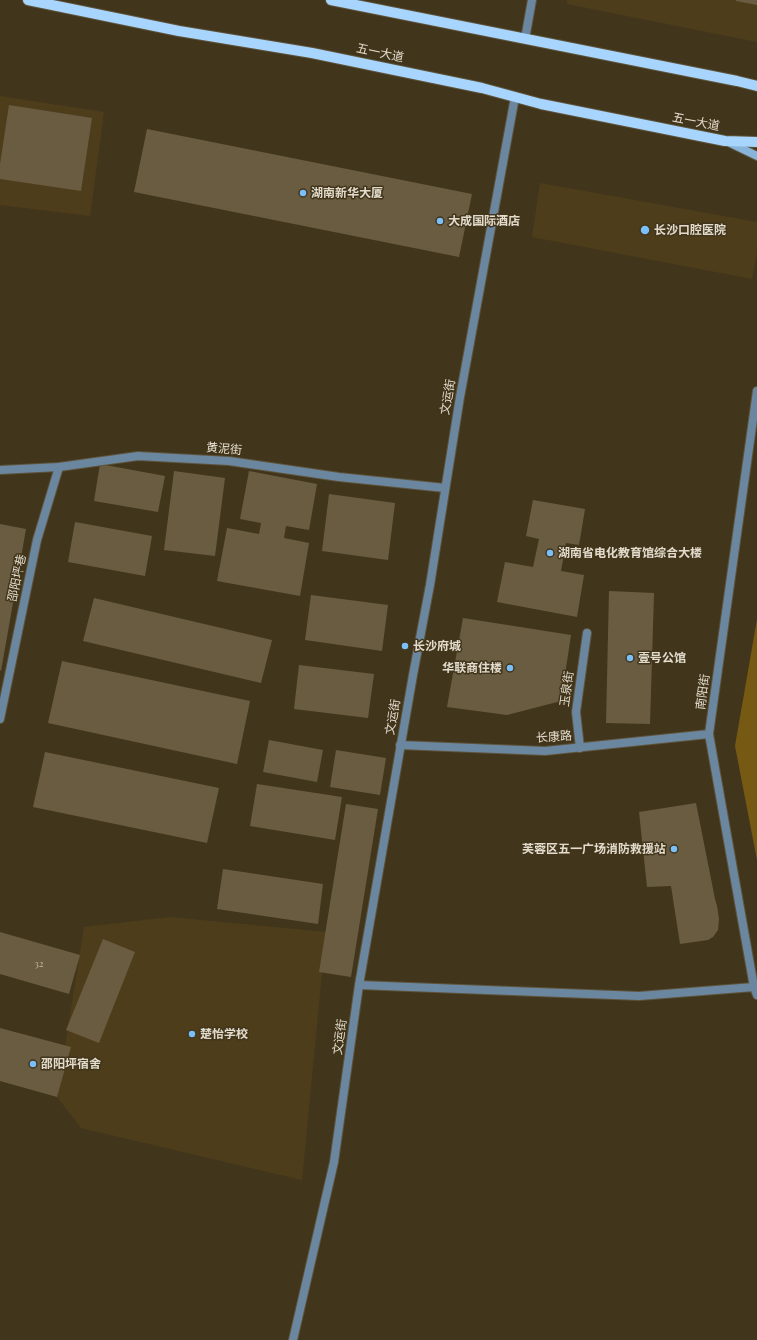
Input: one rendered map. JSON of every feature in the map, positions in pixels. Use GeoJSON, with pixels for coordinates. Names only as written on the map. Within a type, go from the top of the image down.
{"type":"FeatureCollection","features":[{"type":"Feature","properties":{"kind":"main road","name":"五一大道"},"geometry":{"type":"LineString","coordinates":[[28,0],[179,31],[312,53],[482,88],[541,104],[725,141],[757,142]]}},
{"type":"Feature","properties":{"kind":"main road"},"geometry":{"type":"LineString","coordinates":[[330,0],[757,86]]}},
{"type":"Feature","properties":{"kind":"main road"},"geometry":{"type":"LineString","coordinates":[[738,81],[757,81]]}},
{"type":"Feature","properties":{"kind":"main road","name":"五一大道"},"geometry":{"type":"LineString","coordinates":[[725,141],[757,156]]}},
{"type":"Feature","properties":{"kind":"street"},"geometry":{"type":"LineString","coordinates":[[526,39],[532,0]]}},
{"type":"Feature","properties":{"kind":"street","name":"文运街"},"geometry":{"type":"LineString","coordinates":[[293,1340],[334,1162],[360,985],[400,745],[430,585],[444,488],[461,389],[515,97]]}},
{"type":"Feature","properties":{"kind":"street","name":"南阳街"},"geometry":{"type":"LineString","coordinates":[[757,391],[709,734],[757,996]]}},
{"type":"Feature","properties":{"kind":"street","name":"黄泥街"},"geometry":{"type":"LineString","coordinates":[[0,470],[59,467],[146,456],[229,461],[338,477],[444,488]]}},
{"type":"Feature","properties":{"kind":"street","name":"邵阳坪巷"},"geometry":{"type":"LineString","coordinates":[[0,719],[37,540],[59,467]]}},
{"type":"Feature","properties":{"kind":"street","name":"玉泉街"},"geometry":{"type":"LineString","coordinates":[[580,748],[576,712],[587,633]]}},
{"type":"Feature","properties":{"kind":"street","name":"长康路"},"geometry":{"type":"LineString","coordinates":[[400,745],[545,751],[709,734]]}},
{"type":"Feature","properties":{"kind":"street"},"geometry":{"type":"LineString","coordinates":[[360,985],[639,996],[754,986]]}},
{"type":"Feature","properties":{"kind":"shaded area"},"geometry":{"type":"Polygon","coordinates":[[[567,0],[757,0],[757,42],[567,4],[567,0]]]}},
{"type":"Feature","properties":{"kind":"shaded area"},"geometry":{"type":"Polygon","coordinates":[[[0,96],[104,112],[90,216],[0,205],[0,96]]]}},
{"type":"Feature","properties":{"kind":"shaded area","name":"长沙口腔医院"},"geometry":{"type":"Polygon","coordinates":[[[540,183],[757,222],[757,252],[752,279],[532,237],[540,183]]]}},
{"type":"Feature","properties":{"kind":"shaded area"},"geometry":{"type":"Polygon","coordinates":[[[757,619],[757,860],[735,746],[757,619]]]}},
{"type":"Feature","properties":{"kind":"shaded area","name":"楚怡学校"},"geometry":{"type":"Polygon","coordinates":[[[170,917],[326,932],[302,1180],[81,1128],[57,1097],[84,927],[170,917]]]}},
{"type":"Feature","properties":{"kind":"building"},"geometry":{"type":"Polygon","coordinates":[[[757,0],[757,5],[736,1],[757,0]]]}},
{"type":"Feature","properties":{"kind":"building"},"geometry":{"type":"Polygon","coordinates":[[[9,105],[92,118],[81,191],[0,179],[0,164],[9,105]]]}},
{"type":"Feature","properties":{"kind":"building","name":"湖南新华大厦"},"geometry":{"type":"Polygon","coordinates":[[[147,129],[472,194],[459,257],[134,192],[147,129]]]}},
{"type":"Feature","properties":{"kind":"building"},"geometry":{"type":"Polygon","coordinates":[[[100,464],[165,476],[158,512],[94,501],[100,464]]]}},
{"type":"Feature","properties":{"kind":"building"},"geometry":{"type":"Polygon","coordinates":[[[174,471],[225,478],[215,556],[164,550],[174,471]]]}},
{"type":"Feature","properties":{"kind":"building"},"geometry":{"type":"Polygon","coordinates":[[[249,471],[317,484],[309,530],[286,526],[284,538],[309,543],[300,596],[217,581],[227,528],[259,534],[261,523],[240,519],[249,471]]]}},
{"type":"Feature","properties":{"kind":"building"},"geometry":{"type":"Polygon","coordinates":[[[329,494],[395,503],[388,560],[322,551],[329,494]]]}},
{"type":"Feature","properties":{"kind":"building","name":"湖南省电化教育馆综合大楼"},"geometry":{"type":"Polygon","coordinates":[[[533,500],[585,509],[579,545],[566,543],[561,571],[584,575],[577,617],[497,602],[505,562],[533,567],[539,539],[526,536],[533,500]]]}},
{"type":"Feature","properties":{"kind":"building"},"geometry":{"type":"Polygon","coordinates":[[[75,522],[152,536],[145,576],[68,562],[75,522]]]}},
{"type":"Feature","properties":{"kind":"building"},"geometry":{"type":"Polygon","coordinates":[[[0,524],[26,529],[1,671],[0,670],[0,524]]]}},
{"type":"Feature","properties":{"kind":"building","name":"壹号公馆"},"geometry":{"type":"Polygon","coordinates":[[[609,591],[654,593],[650,724],[606,723],[609,591]]]}},
{"type":"Feature","properties":{"kind":"building"},"geometry":{"type":"Polygon","coordinates":[[[311,595],[388,605],[382,651],[305,640],[311,595]]]}},
{"type":"Feature","properties":{"kind":"building"},"geometry":{"type":"Polygon","coordinates":[[[94,598],[272,640],[261,683],[83,641],[94,598]]]}},
{"type":"Feature","properties":{"kind":"building","name":"华联商住楼"},"geometry":{"type":"Polygon","coordinates":[[[463,618],[571,635],[561,701],[507,715],[447,707],[463,618]]]}},
{"type":"Feature","properties":{"kind":"building"},"geometry":{"type":"Polygon","coordinates":[[[62,661],[250,701],[237,764],[48,723],[62,661]]]}},
{"type":"Feature","properties":{"kind":"building"},"geometry":{"type":"Polygon","coordinates":[[[299,665],[374,674],[368,718],[294,709],[299,665]]]}},
{"type":"Feature","properties":{"kind":"building"},"geometry":{"type":"Polygon","coordinates":[[[269,740],[323,750],[317,782],[263,772],[269,740]]]}},
{"type":"Feature","properties":{"kind":"building"},"geometry":{"type":"Polygon","coordinates":[[[336,750],[386,758],[380,795],[330,787],[336,750]]]}},
{"type":"Feature","properties":{"kind":"building"},"geometry":{"type":"Polygon","coordinates":[[[45,752],[219,788],[207,843],[33,807],[45,752]]]}},
{"type":"Feature","properties":{"kind":"building"},"geometry":{"type":"Polygon","coordinates":[[[257,784],[342,797],[335,840],[250,826],[257,784]]]}},
{"type":"Feature","properties":{"kind":"building","name":"芙蓉区五一广场消防救援站"},"geometry":{"type":"Polygon","coordinates":[[[696,803],[717,906],[719,919],[718,930],[713,937],[708,940],[680,944],[671,886],[647,887],[639,812],[696,803]]]}},
{"type":"Feature","properties":{"kind":"building"},"geometry":{"type":"Polygon","coordinates":[[[346,804],[378,809],[351,977],[319,972],[346,804]]]}},
{"type":"Feature","properties":{"kind":"building"},"geometry":{"type":"Polygon","coordinates":[[[223,869],[323,884],[318,924],[217,909],[223,869]]]}},
{"type":"Feature","properties":{"kind":"building"},"geometry":{"type":"Polygon","coordinates":[[[0,932],[80,955],[69,994],[0,974],[0,932]]]}},
{"type":"Feature","properties":{"kind":"building"},"geometry":{"type":"Polygon","coordinates":[[[103,939],[135,952],[99,1043],[66,1030],[103,939]]]}},
{"type":"Feature","properties":{"kind":"building","name":"邵阳坪宿舍"},"geometry":{"type":"Polygon","coordinates":[[[0,1028],[71,1047],[57,1097],[0,1081],[0,1028]]]}},
{"type":"Feature","properties":{"kind":"place","name":"湖南新华大厦"},"geometry":{"type":"Point","coordinates":[303,193]}},
{"type":"Feature","properties":{"kind":"place","name":"大成国际酒店"},"geometry":{"type":"Point","coordinates":[440,221]}},
{"type":"Feature","properties":{"kind":"place","name":"长沙口腔医院"},"geometry":{"type":"Point","coordinates":[645,230]}},
{"type":"Feature","properties":{"kind":"place","name":"湖南省电化教育馆综合大楼"},"geometry":{"type":"Point","coordinates":[550,553]}},
{"type":"Feature","properties":{"kind":"place","name":"长沙府城"},"geometry":{"type":"Point","coordinates":[405,646]}},
{"type":"Feature","properties":{"kind":"place","name":"壹号公馆"},"geometry":{"type":"Point","coordinates":[630,658]}},
{"type":"Feature","properties":{"kind":"place","name":"华联商住楼"},"geometry":{"type":"Point","coordinates":[510,668]}},
{"type":"Feature","properties":{"kind":"place","name":"芙蓉区五一广场消防救援站"},"geometry":{"type":"Point","coordinates":[674,849]}},
{"type":"Feature","properties":{"kind":"place","name":"楚怡学校"},"geometry":{"type":"Point","coordinates":[192,1034]}},
{"type":"Feature","properties":{"kind":"place","name":"邵阳坪宿舍"},"geometry":{"type":"Point","coordinates":[33,1064]}}]}
